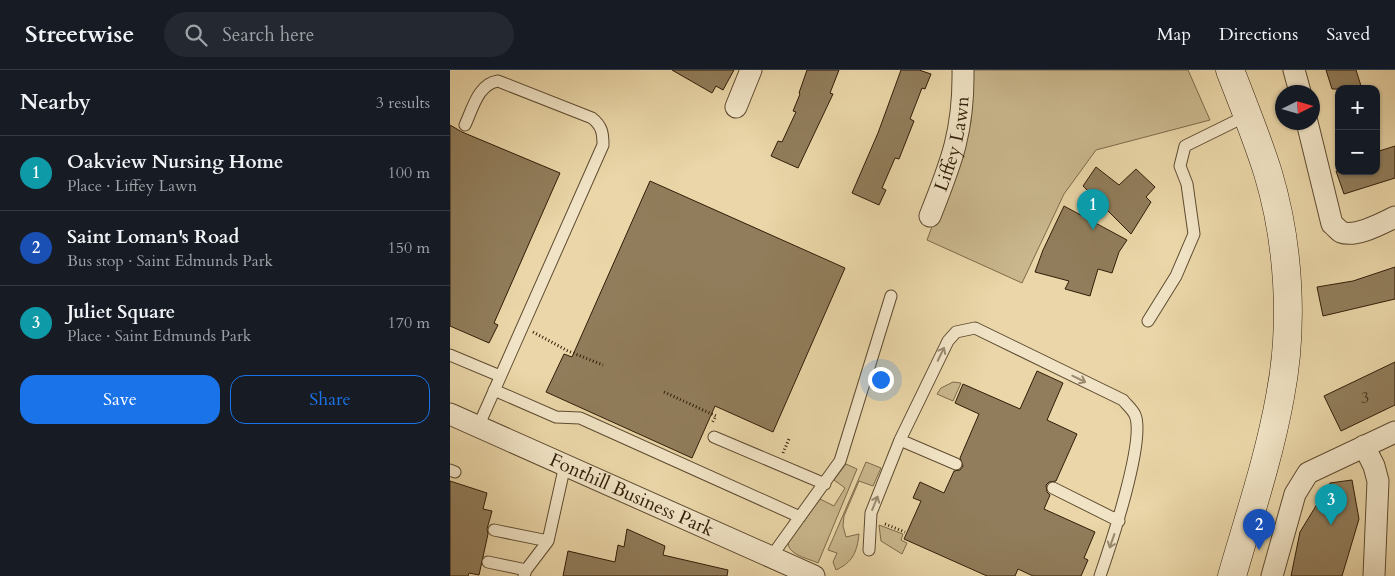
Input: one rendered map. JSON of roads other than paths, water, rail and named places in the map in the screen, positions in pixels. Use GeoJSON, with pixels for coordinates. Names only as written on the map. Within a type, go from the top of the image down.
{"type":"FeatureCollection","features":[{"type":"Feature","properties":{"kind":"street"},"geometry":{"type":"LineString","coordinates":[[736,107],[751,70]]}},
{"type":"Feature","properties":{"kind":"street","name":"Liffey Lawn"},"geometry":{"type":"LineString","coordinates":[[930,216],[956,148],[961,123],[963,70]]}},
{"type":"Feature","properties":{"kind":"street"},"geometry":{"type":"LineString","coordinates":[[1230,70],[1268,173],[1278,218],[1284,261],[1287,321],[1285,359],[1274,426],[1232,576]]}},
{"type":"Feature","properties":{"kind":"street"},"geometry":{"type":"LineString","coordinates":[[1294,70],[1298,85]]}},
{"type":"Feature","properties":{"kind":"street"},"geometry":{"type":"LineString","coordinates":[[1309,130],[1332,224],[1340,232],[1348,233],[1362,230],[1395,217]]}},
{"type":"Feature","properties":{"kind":"street","name":"Fonthill Business Park"},"geometry":{"type":"LineString","coordinates":[[450,414],[565,465],[779,565],[814,576]]}},
{"type":"Feature","properties":{"kind":"street"},"geometry":{"type":"LineString","coordinates":[[1272,576],[1295,494],[1308,473],[1395,432]]}},
{"type":"Feature","properties":{"kind":"street"},"geometry":{"type":"LineString","coordinates":[[1364,446],[1374,466],[1378,481],[1374,576]]}},
{"type":"Feature","properties":{"kind":"lane"},"geometry":{"type":"LineString","coordinates":[[465,125],[483,88],[490,82],[498,81],[592,118],[598,123],[603,133],[603,145],[478,427]]}},
{"type":"Feature","properties":{"kind":"lane"},"geometry":{"type":"LineString","coordinates":[[1148,321],[1176,276],[1194,234],[1187,184],[1180,166],[1185,146],[1248,115]]}},
{"type":"Feature","properties":{"kind":"lane"},"geometry":{"type":"LineString","coordinates":[[779,565],[800,517],[840,461],[892,296]]}},
{"type":"Feature","properties":{"kind":"lane"},"geometry":{"type":"LineString","coordinates":[[870,550],[872,538],[870,519],[900,440],[948,341],[956,332],[976,328],[1123,400],[1136,416],[1138,434],[1119,521],[1100,576]]}},
{"type":"Feature","properties":{"kind":"lane"},"geometry":{"type":"LineString","coordinates":[[450,355],[500,376]]}},
{"type":"Feature","properties":{"kind":"lane"},"geometry":{"type":"LineString","coordinates":[[494,390],[556,417],[580,418],[800,517]]}},
{"type":"Feature","properties":{"kind":"lane"},"geometry":{"type":"LineString","coordinates":[[713,431],[825,484]]}},
{"type":"Feature","properties":{"kind":"lane"},"geometry":{"type":"LineString","coordinates":[[900,440],[956,464]]}},
{"type":"Feature","properties":{"kind":"lane"},"geometry":{"type":"LineString","coordinates":[[488,562],[525,573],[548,541],[565,465]]}},
{"type":"Feature","properties":{"kind":"lane"},"geometry":{"type":"LineString","coordinates":[[1053,488],[1119,521]]}},
{"type":"Feature","properties":{"kind":"lane"},"geometry":{"type":"LineString","coordinates":[[494,530],[548,541]]}},
{"type":"Feature","properties":{"kind":"place","name":"Oakview Nursing Home"},"geometry":{"type":"Point","coordinates":[1093,230]}},
{"type":"Feature","properties":{"kind":"place","name":"Juliet Square"},"geometry":{"type":"Point","coordinates":[1331,525]}},
{"type":"Feature","properties":{"kind":"place","name":"Saint Loman's Road"},"geometry":{"type":"Point","coordinates":[1259,550]}}]}
